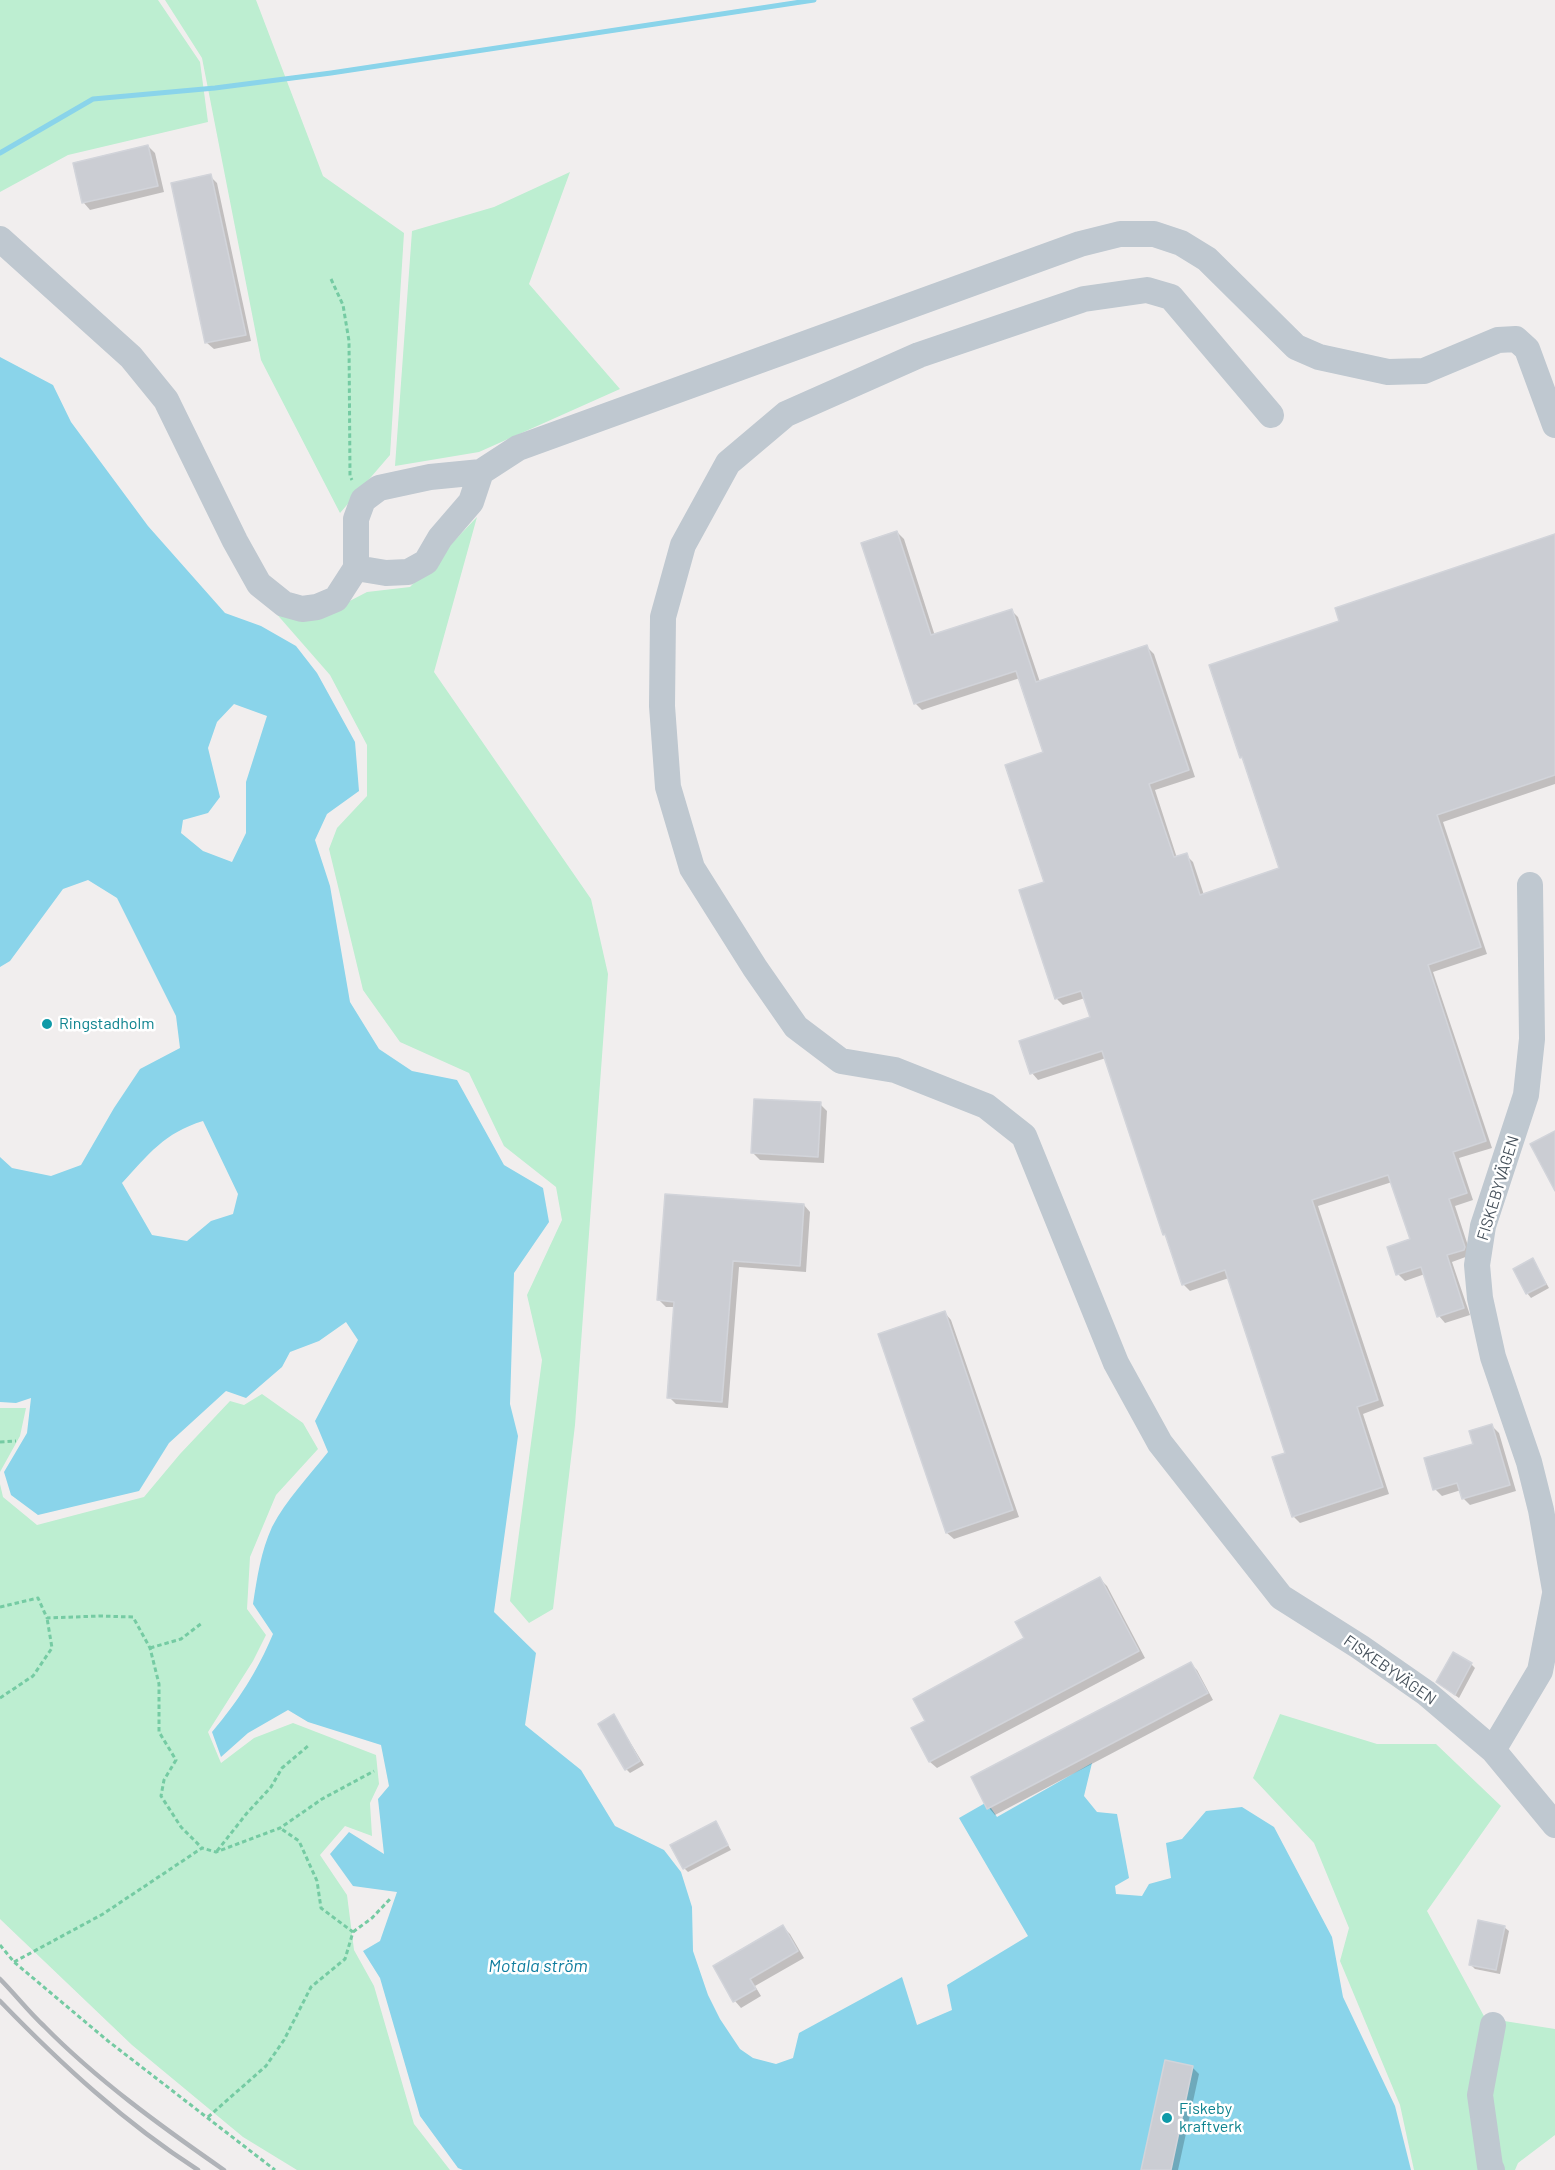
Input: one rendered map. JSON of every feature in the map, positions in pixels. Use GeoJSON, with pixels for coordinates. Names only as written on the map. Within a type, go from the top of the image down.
{"type":"FeatureCollection","features":[{"type":"Feature","properties":{"kind":"street"},"geometry":{"type":"LineString","coordinates":[[0,239],[131,357],[166,400],[235,541],[259,584],[284,604],[302,609],[317,607],[336,599],[356,568],[356,519],[363,500],[379,488],[430,477],[481,472],[518,448],[1080,244],[1120,234],[1154,234],[1181,243],[1208,259],[1296,347],[1319,357],[1388,372],[1424,371],[1498,340],[1516,339],[1527,349],[1555,425]]}},
{"type":"Feature","properties":{"kind":"street","name":"FISKEBYVÄGEN"},"geometry":{"type":"LineString","coordinates":[[1271,415],[1171,297],[1147,290],[1084,299],[930,352],[786,414],[728,463],[682,545],[663,617],[662,705],[668,787],[692,868],[755,968],[796,1027],[841,1060],[895,1070],[986,1106],[1024,1136],[1116,1363],[1160,1443],[1281,1597],[1360,1647],[1426,1693],[1493,1750],[1555,1825]]}},
{"type":"Feature","properties":{"kind":"street"},"geometry":{"type":"LineString","coordinates":[[356,568],[386,573],[408,572],[426,562],[440,538],[471,502],[481,472]]}},
{"type":"Feature","properties":{"kind":"street","name":"FISKEBYVÄGEN"},"geometry":{"type":"LineString","coordinates":[[1493,1750],[1546,1681],[1555,1592],[1541,1510],[1529,1462],[1491,1347],[1480,1298],[1477,1265],[1483,1226],[1526,1095],[1532,1038],[1530,885]]}},
{"type":"Feature","properties":{"kind":"street"},"geometry":{"type":"LineString","coordinates":[[1492,2170],[1480,2095],[1493,2025]]}},
{"type":"Feature","properties":{"kind":"path"},"geometry":{"type":"LineString","coordinates":[[331,279],[343,305],[349,341],[350,476],[363,500]]}},
{"type":"Feature","properties":{"kind":"path"},"geometry":{"type":"LineString","coordinates":[[0,1442],[16,1441]]}},
{"type":"Feature","properties":{"kind":"path"},"geometry":{"type":"LineString","coordinates":[[0,1608],[38,1598],[47,1618],[52,1648],[33,1676],[0,1698]]}},
{"type":"Feature","properties":{"kind":"path"},"geometry":{"type":"LineString","coordinates":[[47,1618],[133,1617],[150,1648],[159,1683],[159,1732],[176,1760],[164,1780],[161,1796],[181,1827],[202,1848],[216,1852],[280,1828],[322,1799],[374,1771]]}},
{"type":"Feature","properties":{"kind":"path"},"geometry":{"type":"LineString","coordinates":[[150,1648],[181,1639],[202,1623]]}},
{"type":"Feature","properties":{"kind":"path"},"geometry":{"type":"LineString","coordinates":[[216,1852],[271,1787],[282,1768],[308,1746]]}},
{"type":"Feature","properties":{"kind":"path"},"geometry":{"type":"LineString","coordinates":[[280,1828],[299,1841],[317,1881],[321,1908],[353,1932]]}},
{"type":"Feature","properties":{"kind":"path"},"geometry":{"type":"LineString","coordinates":[[14,1962],[103,1914],[202,1848]]}},
{"type":"Feature","properties":{"kind":"path"},"geometry":{"type":"LineString","coordinates":[[208,2117],[266,2066],[284,2040],[311,1987],[345,1959],[353,1932],[372,1918],[390,1899]]}},
{"type":"Feature","properties":{"kind":"path"},"geometry":{"type":"LineString","coordinates":[[0,1945],[14,1962],[108,2041],[274,2170]]}},
{"type":"Feature","properties":{"kind":"green space"},"geometry":{"type":"Polygon","coordinates":[[[0,0],[158,0],[200,62],[208,122],[68,155],[0,192],[0,0]]]}},
{"type":"Feature","properties":{"kind":"green space"},"geometry":{"type":"Polygon","coordinates":[[[165,0],[256,0],[323,176],[404,233],[390,455],[340,513],[261,360],[202,58],[165,0]]]}},
{"type":"Feature","properties":{"kind":"green space"},"geometry":{"type":"Polygon","coordinates":[[[570,172],[529,284],[620,389],[479,452],[395,466],[412,231],[494,207],[570,172]]]}},
{"type":"Feature","properties":{"kind":"green space"},"geometry":{"type":"Polygon","coordinates":[[[477,517],[434,672],[591,899],[608,974],[575,1425],[553,1609],[529,1623],[510,1601],[542,1360],[527,1295],[562,1220],[556,1187],[504,1146],[469,1073],[400,1042],[363,990],[329,849],[337,828],[367,796],[367,745],[330,675],[274,611],[317,618],[367,592],[410,587],[477,517]]]}},
{"type":"Feature","properties":{"kind":"green space"},"geometry":{"type":"Polygon","coordinates":[[[262,1394],[303,1423],[318,1449],[276,1495],[250,1557],[247,1609],[266,1635],[253,1661],[208,1732],[221,1763],[254,1738],[293,1723],[376,1755],[379,1784],[370,1803],[372,1836],[345,1826],[320,1855],[347,1895],[354,1950],[374,1986],[414,2124],[450,2170],[297,2170],[243,2137],[132,2045],[0,1919],[0,1484],[3,1497],[37,1525],[144,1497],[180,1454],[230,1401],[244,1405],[262,1394]]]}},
{"type":"Feature","properties":{"kind":"green space"},"geometry":{"type":"Polygon","coordinates":[[[0,1408],[26,1408],[20,1436],[0,1472],[0,1408]]]}},
{"type":"Feature","properties":{"kind":"green space"},"geometry":{"type":"Polygon","coordinates":[[[1280,1714],[1377,1744],[1436,1744],[1501,1806],[1427,1911],[1485,2018],[1555,2029],[1555,2135],[1518,2163],[1515,2170],[1414,2170],[1400,2105],[1340,1961],[1349,1928],[1314,1843],[1253,1778],[1280,1714]]]}},
{"type":"Feature","properties":{"kind":"water","name":"Motala ström"},"geometry":{"type":"Polygon","coordinates":[[[0,357],[53,385],[71,422],[148,526],[225,613],[261,626],[296,646],[317,673],[355,742],[359,791],[327,814],[315,840],[330,886],[350,1002],[379,1049],[412,1071],[457,1080],[504,1165],[543,1188],[549,1222],[514,1273],[510,1404],[518,1436],[494,1612],[536,1653],[525,1725],[581,1770],[615,1826],[664,1850],[681,1872],[692,1907],[693,1951],[708,1995],[720,2019],[740,2049],[753,2058],[776,2064],[793,2058],[799,2033],[902,1977],[917,2025],[952,2010],[947,1985],[1028,1936],[959,1818],[987,1802],[997,1817],[1092,1763],[1084,1796],[1097,1812],[1117,1814],[1129,1878],[1115,1886],[1116,1894],[1142,1896],[1149,1884],[1171,1878],[1166,1843],[1182,1839],[1206,1811],[1242,1807],[1274,1827],[1332,1937],[1343,1997],[1395,2106],[1411,2170],[463,2170],[458,2168],[420,2116],[380,1978],[363,1951],[380,1941],[397,1892],[353,1886],[330,1854],[349,1832],[384,1854],[378,1799],[389,1786],[381,1745],[308,1722],[288,1710],[248,1733],[221,1757],[212,1732],[247,1685],[273,1634],[253,1604],[265,1546],[272,1527],[284,1507],[328,1452],[315,1421],[358,1340],[346,1322],[319,1341],[290,1352],[282,1367],[246,1398],[226,1391],[169,1443],[139,1491],[38,1515],[11,1495],[4,1472],[27,1433],[31,1398],[16,1403],[0,1402],[0,1157],[12,1168],[51,1176],[81,1165],[140,1069],[180,1048],[176,1016],[117,898],[88,880],[63,889],[10,961],[0,967],[0,357]],[[234,704],[217,722],[208,748],[220,797],[208,813],[183,820],[181,833],[203,851],[232,862],[246,833],[246,782],[267,716],[234,704]],[[203,1121],[167,1138],[122,1183],[152,1235],[187,1241],[211,1221],[233,1214],[238,1194],[203,1121]]]}},
{"type":"Feature","properties":{"kind":"building"},"geometry":{"type":"Polygon","coordinates":[[[148,145],[158,186],[82,203],[73,163],[148,145]]]}},
{"type":"Feature","properties":{"kind":"building"},"geometry":{"type":"Polygon","coordinates":[[[211,174],[246,335],[205,343],[171,183],[211,174]]]}},
{"type":"Feature","properties":{"kind":"building"},"geometry":{"type":"Polygon","coordinates":[[[897,531],[931,635],[1012,609],[1036,682],[1147,645],[1189,770],[1149,784],[1174,857],[1187,853],[1200,895],[1279,868],[1209,665],[1339,621],[1335,608],[1555,534],[1555,775],[1437,815],[1481,947],[1428,965],[1486,1141],[1453,1152],[1467,1193],[1449,1199],[1465,1247],[1464,1250],[1447,1255],[1464,1308],[1437,1317],[1421,1267],[1396,1275],[1387,1247],[1410,1239],[1388,1175],[1312,1200],[1378,1400],[1357,1407],[1383,1487],[1292,1517],[1272,1457],[1285,1453],[1225,1270],[1182,1285],[1165,1234],[1163,1235],[1102,1051],[1030,1074],[1019,1041],[1090,1017],[1081,991],[1055,999],[1019,890],[1044,882],[1005,765],[1043,752],[1016,671],[914,704],[861,543],[897,531]]]}},
{"type":"Feature","properties":{"kind":"building"},"geometry":{"type":"Polygon","coordinates":[[[754,1099],[821,1102],[818,1157],[751,1153],[754,1099]]]}},
{"type":"Feature","properties":{"kind":"building"},"geometry":{"type":"Polygon","coordinates":[[[1555,1131],[1555,1191],[1530,1144],[1555,1131]]]}},
{"type":"Feature","properties":{"kind":"building"},"geometry":{"type":"Polygon","coordinates":[[[665,1194],[804,1204],[800,1266],[733,1261],[722,1402],[667,1398],[674,1302],[657,1300],[665,1194]]]}},
{"type":"Feature","properties":{"kind":"building"},"geometry":{"type":"Polygon","coordinates":[[[1533,1258],[1546,1284],[1526,1294],[1513,1269],[1533,1258]]]}},
{"type":"Feature","properties":{"kind":"building"},"geometry":{"type":"Polygon","coordinates":[[[945,1311],[1013,1510],[946,1533],[878,1334],[945,1311]]]}},
{"type":"Feature","properties":{"kind":"building"},"geometry":{"type":"Polygon","coordinates":[[[1492,1424],[1510,1485],[1462,1499],[1457,1483],[1433,1490],[1424,1458],[1473,1444],[1469,1431],[1492,1424]]]}},
{"type":"Feature","properties":{"kind":"building"},"geometry":{"type":"Polygon","coordinates":[[[1100,1577],[1139,1651],[929,1762],[911,1728],[925,1721],[913,1699],[1024,1638],[1015,1622],[1100,1577]]]}},
{"type":"Feature","properties":{"kind":"building"},"geometry":{"type":"Polygon","coordinates":[[[1453,1652],[1472,1663],[1455,1695],[1436,1682],[1453,1652]]]}},
{"type":"Feature","properties":{"kind":"building"},"geometry":{"type":"Polygon","coordinates":[[[1191,1662],[1208,1693],[987,1809],[971,1777],[1191,1662]]]}},
{"type":"Feature","properties":{"kind":"building"},"geometry":{"type":"Polygon","coordinates":[[[614,1714],[640,1761],[625,1770],[598,1724],[614,1714]]]}},
{"type":"Feature","properties":{"kind":"building"},"geometry":{"type":"Polygon","coordinates":[[[716,1821],[728,1845],[683,1869],[670,1845],[716,1821]]]}},
{"type":"Feature","properties":{"kind":"building"},"geometry":{"type":"Polygon","coordinates":[[[1478,1920],[1505,1926],[1496,1970],[1469,1965],[1478,1920]]]}},
{"type":"Feature","properties":{"kind":"building"},"geometry":{"type":"Polygon","coordinates":[[[783,1925],[798,1951],[750,1979],[756,1989],[733,2002],[713,1966],[783,1925]]]}},
{"type":"Feature","properties":{"kind":"building","name":"Fiskeby kraftverk"},"geometry":{"type":"Polygon","coordinates":[[[1165,2060],[1193,2066],[1171,2170],[1141,2170],[1165,2060]]]}},
{"type":"Feature","properties":{"kind":"waterway"},"geometry":{"type":"LineString","coordinates":[[0,153],[93,99],[215,88],[331,73],[814,0]]}},
{"type":"Feature","properties":{"kind":"railway"},"geometry":{"type":"LineString","coordinates":[[0,1979],[64,2046],[108,2084],[224,2170]]}},
{"type":"Feature","properties":{"kind":"railway"},"geometry":{"type":"LineString","coordinates":[[0,2001],[94,2092],[145,2133],[198,2170]]}},
{"type":"Feature","properties":{"kind":"place","name":"Ringstadholm"},"geometry":{"type":"Point","coordinates":[47,1024]}},
{"type":"Feature","properties":{"kind":"place","name":"Fiskeby kraftverk"},"geometry":{"type":"Point","coordinates":[1167,2118]}}]}
